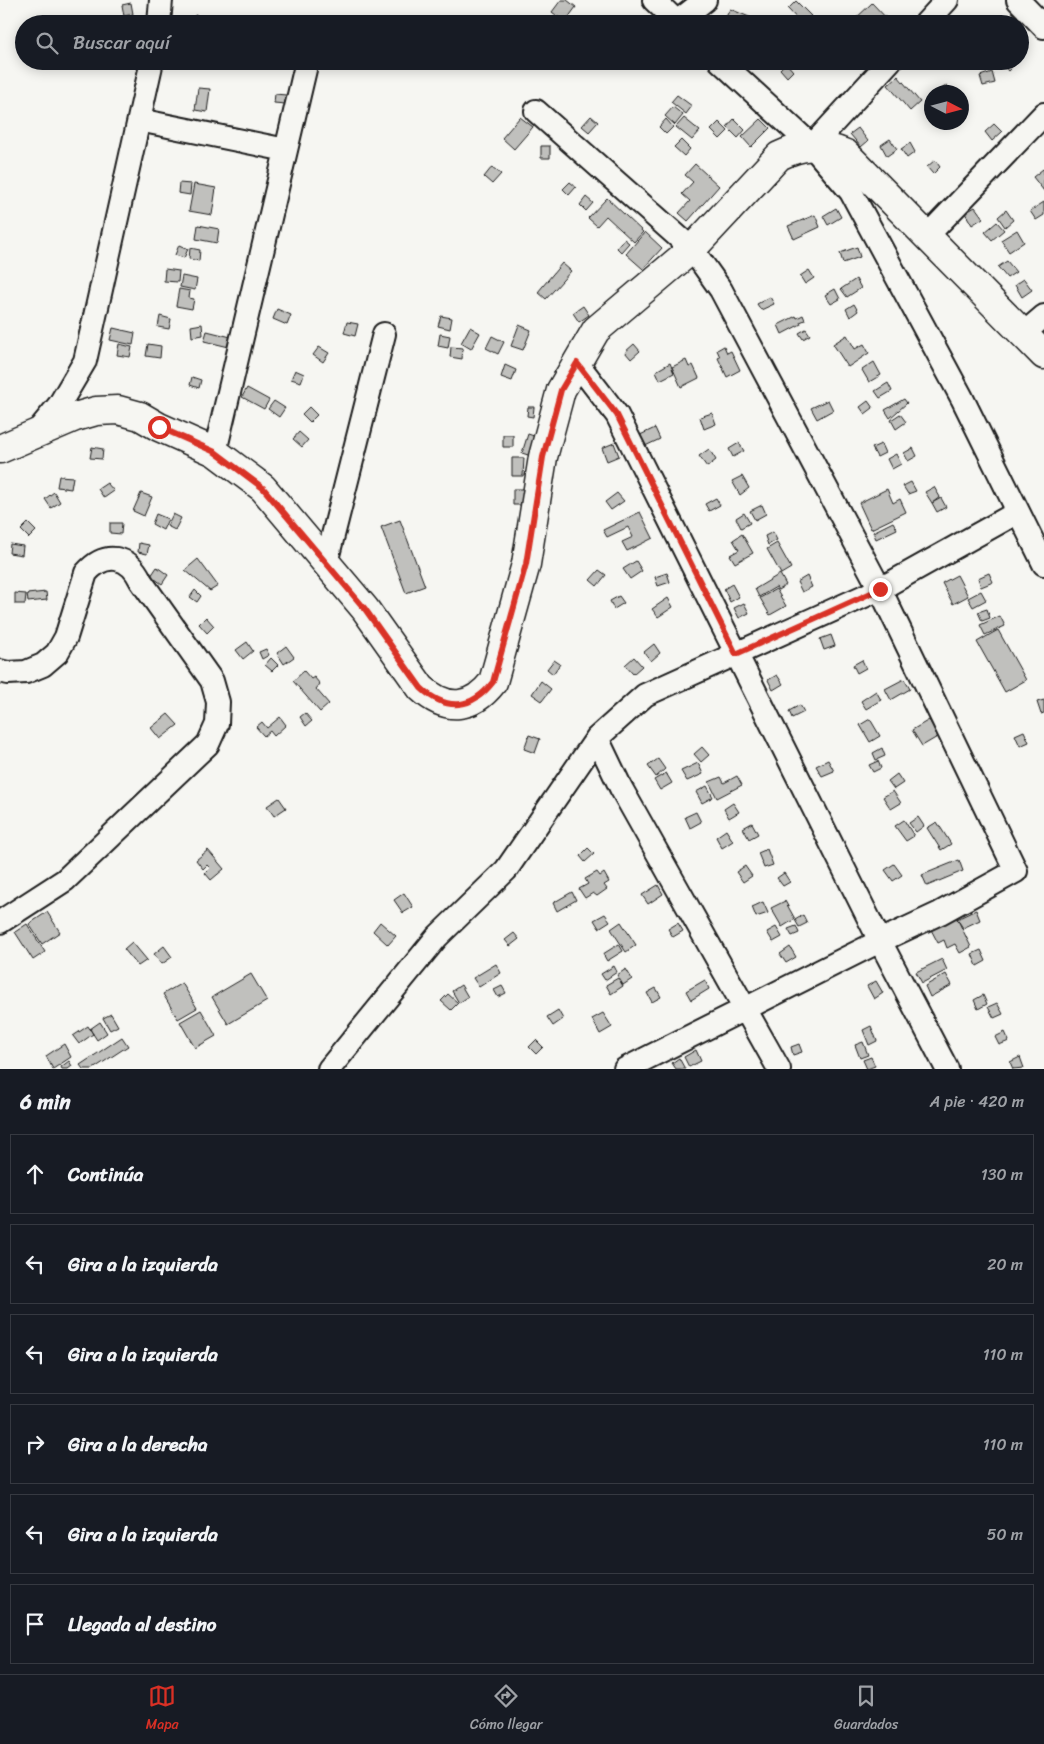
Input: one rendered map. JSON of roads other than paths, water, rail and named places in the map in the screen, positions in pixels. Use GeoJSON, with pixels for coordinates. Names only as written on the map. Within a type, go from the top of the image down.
{"type":"FeatureCollection","features":[{"type":"Feature","properties":{"kind":"street"},"geometry":{"type":"LineString","coordinates":[[160,15],[161,0]]}},
{"type":"Feature","properties":{"kind":"street"},"geometry":{"type":"LineString","coordinates":[[654,0],[670,15]]}},
{"type":"Feature","properties":{"kind":"street"},"geometry":{"type":"LineString","coordinates":[[687,15],[705,0]]}},
{"type":"Feature","properties":{"kind":"street"},"geometry":{"type":"LineString","coordinates":[[933,15],[947,0]]}},
{"type":"Feature","properties":{"kind":"street"},"geometry":{"type":"LineString","coordinates":[[1018,0],[1044,27]]}},
{"type":"Feature","properties":{"kind":"street"},"geometry":{"type":"LineString","coordinates":[[36,434],[59,405],[85,361],[150,70]]}},
{"type":"Feature","properties":{"kind":"street"},"geometry":{"type":"LineString","coordinates":[[215,452],[305,70]]}},
{"type":"Feature","properties":{"kind":"street"},"geometry":{"type":"LineString","coordinates":[[730,70],[812,146],[851,192],[962,398],[1044,564]]}},
{"type":"Feature","properties":{"kind":"street"},"geometry":{"type":"LineString","coordinates":[[812,146],[882,70]]}},
{"type":"Feature","properties":{"kind":"street"},"geometry":{"type":"LineString","coordinates":[[536,111],[692,250],[721,290],[880,589],[1016,871],[940,913],[880,941],[625,1069]]}},
{"type":"Feature","properties":{"kind":"street"},"geometry":{"type":"LineString","coordinates":[[927,236],[1044,114]]}},
{"type":"Feature","properties":{"kind":"street"},"geometry":{"type":"LineString","coordinates":[[139,120],[286,150]]}},
{"type":"Feature","properties":{"kind":"street"},"geometry":{"type":"LineString","coordinates":[[0,449],[75,417],[96,411],[118,410],[140,416],[159,427],[215,452],[263,488],[365,609],[421,688],[432,698],[445,703],[459,705],[472,701],[484,693],[493,682],[526,564],[543,457],[561,390],[596,330],[692,250],[779,156],[795,148],[812,146],[830,147],[846,154],[1044,355]]}},
{"type":"Feature","properties":{"kind":"street"},"geometry":{"type":"LineString","coordinates":[[1023,334],[1044,316]]}},
{"type":"Feature","properties":{"kind":"street"},"geometry":{"type":"LineString","coordinates":[[326,563],[384,334]]}},
{"type":"Feature","properties":{"kind":"street"},"geometry":{"type":"LineString","coordinates":[[577,363],[617,415],[880,941],[947,1069]]}},
{"type":"Feature","properties":{"kind":"street"},"geometry":{"type":"LineString","coordinates":[[330,1069],[437,937],[506,870],[597,738],[645,695],[880,589],[1018,512]]}},
{"type":"Feature","properties":{"kind":"street"},"geometry":{"type":"LineString","coordinates":[[0,671],[8,673],[26,672],[43,665],[57,653],[66,637],[86,573],[92,565],[101,560],[111,558],[130,564],[137,572],[141,581],[212,681],[218,702],[217,724],[208,744],[65,880],[0,922]]}},
{"type":"Feature","properties":{"kind":"street"},"geometry":{"type":"LineString","coordinates":[[597,738],[621,788],[779,1069]]}}]}
